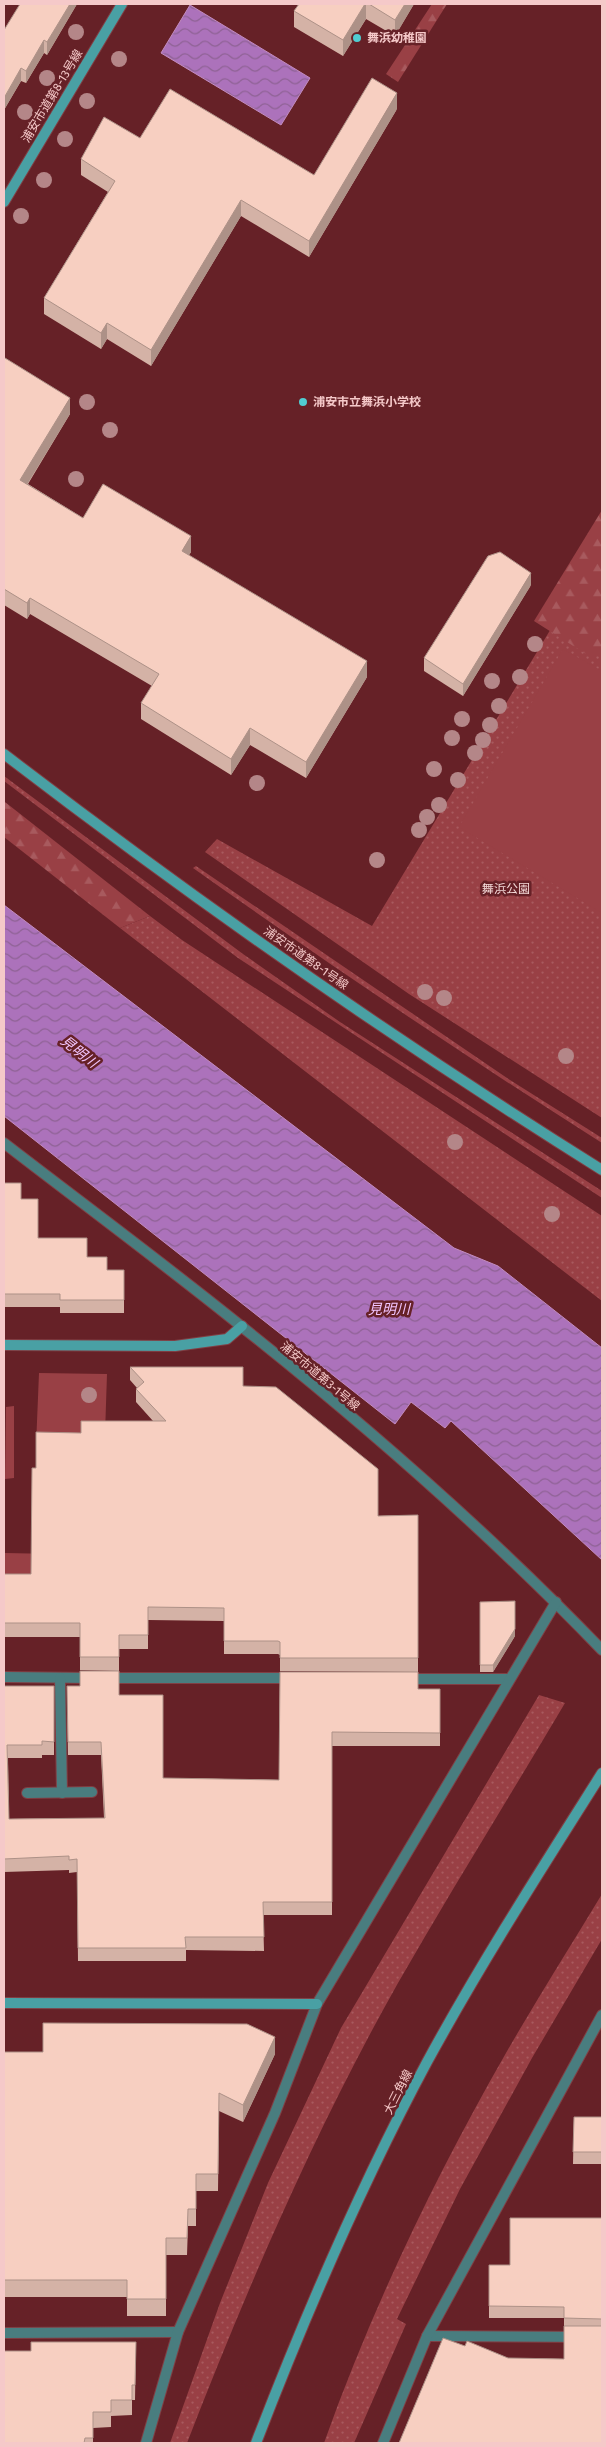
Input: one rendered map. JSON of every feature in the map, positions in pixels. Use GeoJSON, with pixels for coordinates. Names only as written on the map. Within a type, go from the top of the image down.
{"type":"FeatureCollection","features":[{"type":"Feature","properties":{"kind":"street","name":"浦安市道第8-13号線"},"geometry":{"type":"LineString","coordinates":[[4,202],[122,4]]}},
{"type":"Feature","properties":{"kind":"street","name":"浦安市道第8-1号線"},"geometry":{"type":"LineString","coordinates":[[4,754],[156,868],[326,988],[426,1057],[602,1170]]}},
{"type":"Feature","properties":{"kind":"street","name":"浦安市道第3-1号線"},"geometry":{"type":"LineString","coordinates":[[4,1143],[242,1326],[400,1459],[556,1602],[602,1650]]}},
{"type":"Feature","properties":{"kind":"street"},"geometry":{"type":"LineString","coordinates":[[4,1345],[175,1346],[227,1339],[242,1326]]}},
{"type":"Feature","properties":{"kind":"street"},"geometry":{"type":"LineString","coordinates":[[146,2443],[178,2332],[275,2113],[317,2004],[556,1602]]}},
{"type":"Feature","properties":{"kind":"street"},"geometry":{"type":"LineString","coordinates":[[4,1678],[300,1678]]}},
{"type":"Feature","properties":{"kind":"street"},"geometry":{"type":"LineString","coordinates":[[60,1678],[62,1793]]}},
{"type":"Feature","properties":{"kind":"street"},"geometry":{"type":"LineString","coordinates":[[390,1679],[509,1679]]}},
{"type":"Feature","properties":{"kind":"street","name":"大三角線"},"geometry":{"type":"LineString","coordinates":[[256,2443],[296,2340],[382,2148],[428,2061],[505,1928],[602,1773]]}},
{"type":"Feature","properties":{"kind":"street"},"geometry":{"type":"LineString","coordinates":[[27,1793],[92,1792]]}},
{"type":"Feature","properties":{"kind":"street"},"geometry":{"type":"LineString","coordinates":[[4,2003],[317,2004]]}},
{"type":"Feature","properties":{"kind":"street"},"geometry":{"type":"LineString","coordinates":[[383,2443],[427,2336],[602,2016]]}},
{"type":"Feature","properties":{"kind":"street"},"geometry":{"type":"LineString","coordinates":[[4,2332],[178,2332]]}},
{"type":"Feature","properties":{"kind":"street"},"geometry":{"type":"LineString","coordinates":[[427,2336],[602,2337]]}},
{"type":"Feature","properties":{"kind":"green space"},"geometry":{"type":"Polygon","coordinates":[[[432,4],[447,4],[398,82],[386,74],[432,4]]]}},
{"type":"Feature","properties":{"kind":"green space"},"geometry":{"type":"Polygon","coordinates":[[[602,510],[602,655],[586,654],[534,621],[602,510]]]}},
{"type":"Feature","properties":{"kind":"green space","name":"舞浜公園"},"geometry":{"type":"Polygon","coordinates":[[[602,544],[602,1118],[409,994],[205,852],[217,839],[372,926],[602,544]]]}},
{"type":"Feature","properties":{"kind":"green space"},"geometry":{"type":"Polygon","coordinates":[[[563,649],[602,671],[602,913],[459,827],[563,649]]]}},
{"type":"Feature","properties":{"kind":"green space"},"geometry":{"type":"Polygon","coordinates":[[[4,776],[243,954],[340,1022],[602,1191],[602,1198],[238,958],[4,781],[4,776]]]}},
{"type":"Feature","properties":{"kind":"green space"},"geometry":{"type":"Polygon","coordinates":[[[5,802],[150,916],[120,928],[4,837],[5,802]]]}},
{"type":"Feature","properties":{"kind":"green space"},"geometry":{"type":"Polygon","coordinates":[[[196,866],[507,1078],[602,1138],[602,1143],[345,974],[193,868],[196,866]]]}},
{"type":"Feature","properties":{"kind":"green space"},"geometry":{"type":"Polygon","coordinates":[[[150,916],[182,940],[602,1216],[602,1301],[120,928],[150,916]]]}},
{"type":"Feature","properties":{"kind":"green space"},"geometry":{"type":"Polygon","coordinates":[[[39,1373],[107,1374],[105,1434],[81,1446],[36,1446],[39,1373]]]}},
{"type":"Feature","properties":{"kind":"green space"},"geometry":{"type":"Polygon","coordinates":[[[14,1406],[14,1478],[5,1479],[6,1407],[14,1406]]]}},
{"type":"Feature","properties":{"kind":"green space"},"geometry":{"type":"Polygon","coordinates":[[[5,1553],[55,1554],[54,1587],[4,1588],[5,1553]]]}},
{"type":"Feature","properties":{"kind":"green space"},"geometry":{"type":"Polygon","coordinates":[[[539,1695],[565,1703],[418,1948],[368,2039],[284,2209],[187,2443],[170,2443],[220,2303],[268,2183],[341,2028],[539,1695]]]}},
{"type":"Feature","properties":{"kind":"green space"},"geometry":{"type":"Polygon","coordinates":[[[602,1894],[602,1939],[532,2058],[460,2189],[397,2319],[406,2324],[354,2443],[324,2443],[384,2293],[454,2147],[506,2053],[602,1894]]]}},
{"type":"Feature","properties":{"kind":"water"},"geometry":{"type":"Polygon","coordinates":[[[190,5],[310,78],[281,125],[161,53],[190,5]]]}},
{"type":"Feature","properties":{"kind":"water","name":"見明川"},"geometry":{"type":"Polygon","coordinates":[[[4,905],[454,1248],[498,1266],[602,1348],[602,1560],[451,1421],[445,1428],[411,1402],[395,1424],[4,1116],[4,905]]]}},
{"type":"Feature","properties":{"kind":"building"},"geometry":{"type":"Polygon","coordinates":[[[20,4],[70,4],[47,42],[44,40],[26,71],[21,68],[4,98],[4,30],[20,4]]]}},
{"type":"Feature","properties":{"kind":"building"},"geometry":{"type":"Polygon","coordinates":[[[299,4],[365,4],[343,40],[294,11],[299,4]]]}},
{"type":"Feature","properties":{"kind":"building"},"geometry":{"type":"Polygon","coordinates":[[[369,4],[405,4],[395,20],[369,4]]]}},
{"type":"Feature","properties":{"kind":"building"},"geometry":{"type":"Polygon","coordinates":[[[372,78],[397,93],[309,241],[241,200],[151,350],[107,323],[101,333],[44,298],[115,181],[81,159],[104,117],[140,138],[170,89],[314,175],[372,78]]]}},
{"type":"Feature","properties":{"kind":"building"},"geometry":{"type":"Polygon","coordinates":[[[5,358],[70,398],[20,480],[83,518],[103,484],[191,536],[182,551],[367,661],[306,762],[250,728],[231,759],[141,703],[159,674],[30,598],[27,603],[4,589],[5,358]]]}},
{"type":"Feature","properties":{"kind":"building"},"geometry":{"type":"Polygon","coordinates":[[[500,552],[531,573],[463,684],[424,658],[488,556],[500,552]]]}},
{"type":"Feature","properties":{"kind":"building"},"geometry":{"type":"Polygon","coordinates":[[[4,1183],[21,1183],[21,1199],[38,1199],[38,1238],[87,1238],[87,1257],[107,1257],[107,1270],[124,1270],[124,1300],[60,1300],[60,1294],[4,1294],[4,1183]]]}},
{"type":"Feature","properties":{"kind":"building"},"geometry":{"type":"Polygon","coordinates":[[[130,1367],[243,1367],[243,1386],[276,1387],[378,1469],[378,1516],[418,1515],[418,1658],[280,1658],[280,1642],[278,1641],[224,1641],[224,1608],[148,1607],[148,1635],[119,1635],[119,1657],[80,1657],[80,1623],[4,1623],[4,1574],[31,1574],[32,1468],[36,1468],[36,1432],[81,1433],[81,1421],[166,1421],[136,1389],[144,1382],[130,1367]]]}},
{"type":"Feature","properties":{"kind":"building"},"geometry":{"type":"Polygon","coordinates":[[[515,1601],[515,1629],[493,1665],[480,1665],[480,1602],[515,1601]]]}},
{"type":"Feature","properties":{"kind":"building"},"geometry":{"type":"Polygon","coordinates":[[[80,1671],[119,1671],[119,1695],[163,1695],[163,1778],[279,1780],[280,1672],[418,1672],[418,1689],[440,1689],[440,1733],[332,1732],[332,1902],[263,1902],[264,1937],[185,1937],[186,1948],[78,1948],[77,1859],[69,1860],[69,1856],[4,1859],[4,1686],[54,1686],[54,1742],[42,1741],[42,1745],[7,1745],[9,1819],[105,1818],[101,1742],[68,1742],[67,1686],[80,1686],[80,1671]]]}},
{"type":"Feature","properties":{"kind":"building"},"geometry":{"type":"Polygon","coordinates":[[[43,2023],[247,2024],[275,2037],[243,2105],[219,2093],[218,2174],[196,2174],[196,2209],[188,2209],[187,2238],[166,2238],[166,2299],[127,2299],[127,2280],[4,2280],[4,2052],[43,2052],[43,2023]]]}},
{"type":"Feature","properties":{"kind":"building"},"geometry":{"type":"Polygon","coordinates":[[[574,2117],[602,2117],[602,2152],[573,2152],[574,2117]]]}},
{"type":"Feature","properties":{"kind":"building"},"geometry":{"type":"Polygon","coordinates":[[[510,2218],[602,2218],[602,2319],[564,2318],[564,2307],[489,2306],[489,2265],[510,2265],[510,2218]]]}},
{"type":"Feature","properties":{"kind":"building"},"geometry":{"type":"Polygon","coordinates":[[[564,2326],[602,2326],[602,2443],[399,2443],[443,2338],[465,2346],[467,2341],[508,2358],[564,2359],[564,2326]]]}},
{"type":"Feature","properties":{"kind":"building"},"geometry":{"type":"Polygon","coordinates":[[[31,2342],[136,2342],[135,2385],[132,2385],[132,2400],[111,2400],[111,2412],[93,2412],[93,2438],[85,2438],[84,2443],[4,2443],[4,2351],[31,2351],[31,2342]]]}},
{"type":"Feature","properties":{"kind":"place","name":"舞浜幼稚園"},"geometry":{"type":"Point","coordinates":[357,38]}},
{"type":"Feature","properties":{"kind":"place","name":"浦安市立舞浜小学校"},"geometry":{"type":"Point","coordinates":[303,402]}}]}
